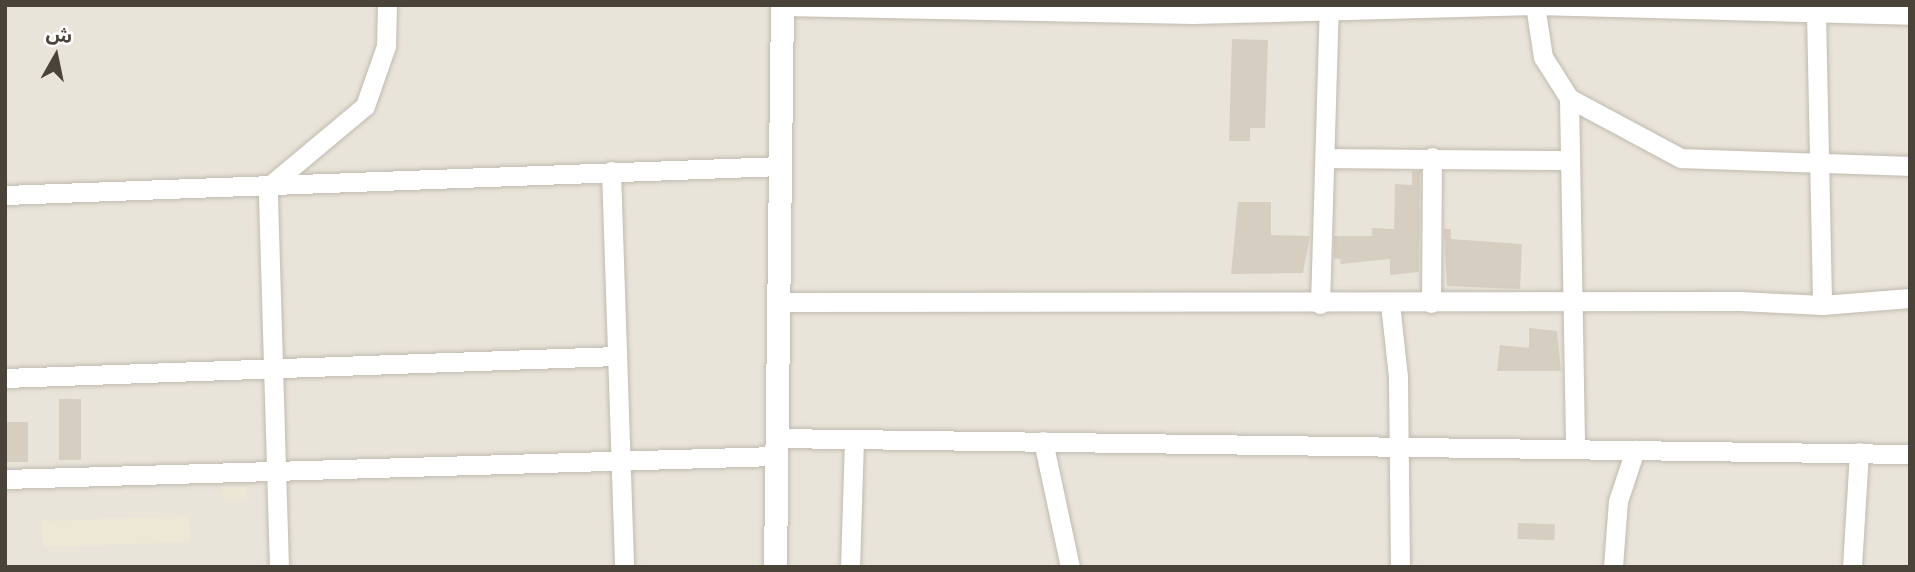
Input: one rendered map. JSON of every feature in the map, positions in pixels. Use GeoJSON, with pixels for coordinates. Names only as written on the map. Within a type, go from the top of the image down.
{"type":"FeatureCollection","features":[{"type":"Feature","properties":{"kind":"street"},"geometry":{"type":"LineString","coordinates":[[268,187],[365,106],[386,46],[387,5]]}},
{"type":"Feature","properties":{"kind":"street"},"geometry":{"type":"LineString","coordinates":[[1535,5],[1543,57],[1569,97],[1681,158],[1910,166]]}},
{"type":"Feature","properties":{"kind":"street"},"geometry":{"type":"LineString","coordinates":[[775,567],[782,6],[1193,14],[1329,7],[1535,5],[1910,15]]}},
{"type":"Feature","properties":{"kind":"street"},"geometry":{"type":"LineString","coordinates":[[1320,304],[1329,7]]}},
{"type":"Feature","properties":{"kind":"street"},"geometry":{"type":"LineString","coordinates":[[1816,13],[1822,304]]}},
{"type":"Feature","properties":{"kind":"street"},"geometry":{"type":"LineString","coordinates":[[1569,97],[1575,448]]}},
{"type":"Feature","properties":{"kind":"street"},"geometry":{"type":"LineString","coordinates":[[1431,303],[1432,157]]}},
{"type":"Feature","properties":{"kind":"street"},"geometry":{"type":"LineString","coordinates":[[1325,158],[1570,160]]}},
{"type":"Feature","properties":{"kind":"street"},"geometry":{"type":"LineString","coordinates":[[5,195],[780,166]]}},
{"type":"Feature","properties":{"kind":"street"},"geometry":{"type":"LineString","coordinates":[[611,171],[624,567]]}},
{"type":"Feature","properties":{"kind":"street"},"geometry":{"type":"LineString","coordinates":[[268,187],[279,567]]}},
{"type":"Feature","properties":{"kind":"street"},"geometry":{"type":"LineString","coordinates":[[778,302],[1822,304],[1910,298]]}},
{"type":"Feature","properties":{"kind":"street"},"geometry":{"type":"LineString","coordinates":[[1390,304],[1400,446],[1400,567]]}},
{"type":"Feature","properties":{"kind":"street"},"geometry":{"type":"LineString","coordinates":[[5,378],[275,372],[616,356]]}},
{"type":"Feature","properties":{"kind":"street"},"geometry":{"type":"LineString","coordinates":[[850,567],[854,439]]}},
{"type":"Feature","properties":{"kind":"street"},"geometry":{"type":"LineString","coordinates":[[5,479],[620,460],[854,439],[1910,454]]}},
{"type":"Feature","properties":{"kind":"street"},"geometry":{"type":"LineString","coordinates":[[1043,442],[1070,567]]}},
{"type":"Feature","properties":{"kind":"street"},"geometry":{"type":"LineString","coordinates":[[1613,567],[1618,501],[1635,450]]}},
{"type":"Feature","properties":{"kind":"street"},"geometry":{"type":"LineString","coordinates":[[1853,567],[1859,452]]}},
{"type":"Feature","properties":{"kind":"shaded area"},"geometry":{"type":"Polygon","coordinates":[[[5,5],[1910,5],[1910,567],[5,567],[5,5]]]}},
{"type":"Feature","properties":{"kind":"shaded area"},"geometry":{"type":"Polygon","coordinates":[[[222,487],[246,487],[246,499],[222,499],[222,487]]]}},
{"type":"Feature","properties":{"kind":"shaded area"},"geometry":{"type":"Polygon","coordinates":[[[189,516],[190,542],[43,547],[42,521],[189,516]]]}},
{"type":"Feature","properties":{"kind":"building"},"geometry":{"type":"Polygon","coordinates":[[[1232,39],[1268,40],[1265,128],[1250,128],[1250,141],[1229,141],[1232,39]]]}},
{"type":"Feature","properties":{"kind":"building"},"geometry":{"type":"Polygon","coordinates":[[[1412,171],[1420,171],[1419,272],[1390,275],[1390,259],[1341,264],[1340,259],[1334,258],[1334,236],[1372,236],[1372,228],[1394,229],[1395,184],[1412,185],[1412,171]]]}},
{"type":"Feature","properties":{"kind":"building"},"geometry":{"type":"Polygon","coordinates":[[[1238,202],[1271,202],[1271,235],[1310,236],[1303,273],[1231,274],[1238,202]]]}},
{"type":"Feature","properties":{"kind":"building"},"geometry":{"type":"Polygon","coordinates":[[[1444,229],[1451,229],[1451,239],[1522,244],[1520,289],[1447,286],[1444,229]]]}},
{"type":"Feature","properties":{"kind":"building"},"geometry":{"type":"Polygon","coordinates":[[[1529,328],[1557,331],[1561,371],[1497,371],[1500,345],[1529,348],[1529,328]]]}},
{"type":"Feature","properties":{"kind":"building"},"geometry":{"type":"Polygon","coordinates":[[[59,399],[81,399],[81,460],[59,460],[59,399]]]}},
{"type":"Feature","properties":{"kind":"building"},"geometry":{"type":"Polygon","coordinates":[[[5,422],[28,422],[28,462],[5,462],[5,422]]]}},
{"type":"Feature","properties":{"kind":"building"},"geometry":{"type":"Polygon","coordinates":[[[1518,523],[1555,524],[1554,540],[1517,539],[1518,523]]]}}]}
